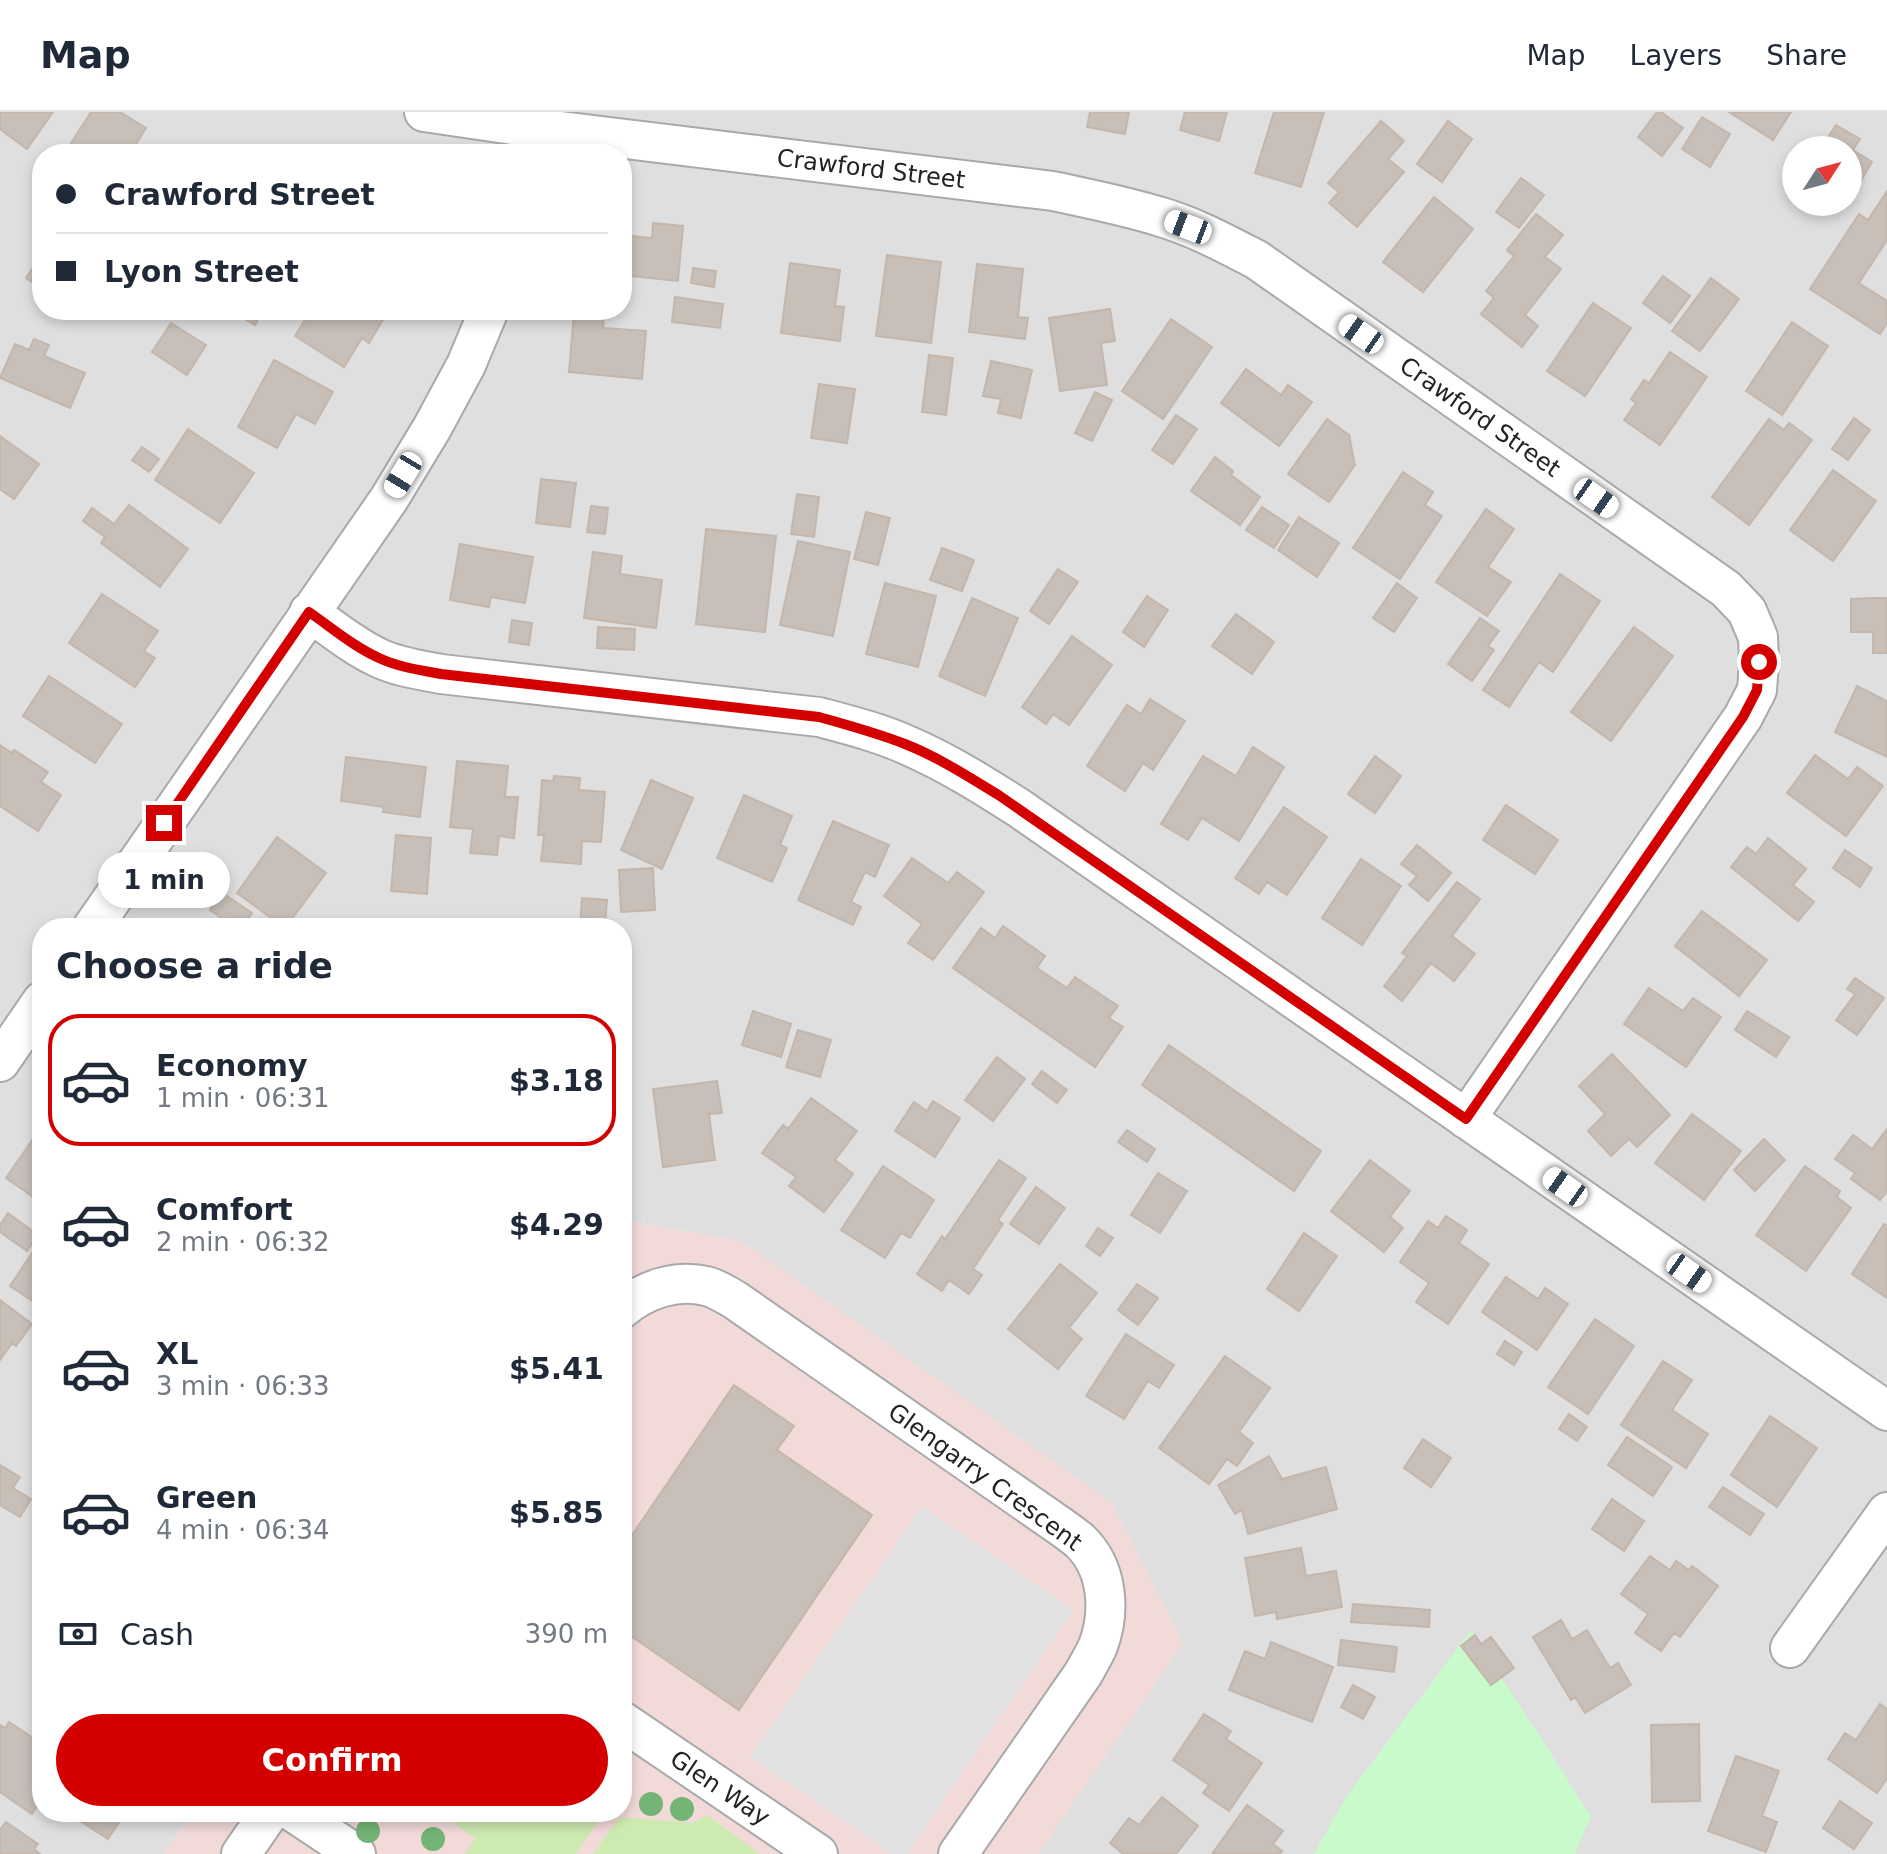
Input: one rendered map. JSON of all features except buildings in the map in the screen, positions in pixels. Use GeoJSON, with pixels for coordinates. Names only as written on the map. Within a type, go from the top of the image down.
{"type":"FeatureCollection","features":[{"type":"Feature","properties":{"kind":"street","name":"Crawford Street"},"geometry":{"type":"LineString","coordinates":[[424,112],[526,131],[1053,191],[1163,217],[1212,236],[1257,260],[1726,589],[1747,611],[1758,637],[1757,690],[1743,717],[1466,1119]]}},
{"type":"Feature","properties":{"kind":"street"},"geometry":{"type":"LineString","coordinates":[[99,918],[389,499],[466,365],[485,320]]}},
{"type":"Feature","properties":{"kind":"street"},"geometry":{"type":"LineString","coordinates":[[309,612],[350,643],[381,660],[409,668],[819,717],[907,744],[944,762],[1019,808],[1887,1411]]}},
{"type":"Feature","properties":{"kind":"street"},"geometry":{"type":"LineString","coordinates":[[0,1062],[32,1026]]}},
{"type":"Feature","properties":{"kind":"street","name":"Glengarry Crescent"},"geometry":{"type":"LineString","coordinates":[[632,1301],[656,1289],[682,1283],[709,1286],[735,1300],[1060,1526],[1082,1543],[1098,1567],[1106,1593],[1106,1611],[1098,1645],[1083,1674],[958,1854]]}},
{"type":"Feature","properties":{"kind":"street"},"geometry":{"type":"LineString","coordinates":[[1790,1648],[1887,1512]]}},
{"type":"Feature","properties":{"kind":"street","name":"Glen Way"},"geometry":{"type":"LineString","coordinates":[[632,1728],[818,1854]]}},
{"type":"Feature","properties":{"kind":"street"},"geometry":{"type":"LineString","coordinates":[[241,1854],[263,1822]]}},
{"type":"Feature","properties":{"kind":"street"},"geometry":{"type":"LineString","coordinates":[[308,1822],[356,1854]]}},
{"type":"Feature","properties":{"kind":"shaded area"},"geometry":{"type":"Polygon","coordinates":[[[0,112],[1887,112],[1887,1854],[1038,1854],[1183,1643],[1111,1502],[743,1242],[632,1221],[632,918],[32,918],[32,1822],[187,1822],[163,1854],[0,1854],[0,112]]]}},
{"type":"Feature","properties":{"kind":"shaded area"},"geometry":{"type":"Polygon","coordinates":[[[632,1222],[743,1242],[1111,1502],[1183,1643],[1038,1854],[163,1854],[187,1822],[632,1822],[632,1222]]]}},
{"type":"Feature","properties":{"kind":"shaded area"},"geometry":{"type":"Polygon","coordinates":[[[922,1506],[1073,1610],[907,1854],[892,1854],[750,1757],[922,1506]]]}},
{"type":"Feature","properties":{"kind":"green space"},"geometry":{"type":"Polygon","coordinates":[[[1471,1630],[1591,1816],[1575,1854],[1314,1854],[1346,1797],[1471,1630]]]}},
{"type":"Feature","properties":{"kind":"green space"},"geometry":{"type":"Polygon","coordinates":[[[707,1815],[760,1854],[593,1854],[616,1822],[632,1822],[632,1818],[693,1823],[707,1815]]]}},
{"type":"Feature","properties":{"kind":"green space"},"geometry":{"type":"Polygon","coordinates":[[[597,1822],[575,1854],[465,1854],[475,1838],[455,1824],[597,1822]]]}},
{"type":"Feature","properties":{"kind":"route"},"geometry":{"type":"LineString","coordinates":[[164,823],[309,612],[350,643],[381,660],[409,668],[819,717],[907,744],[1000,796],[1466,1119],[1743,717],[1757,690],[1759,662]]}}]}
